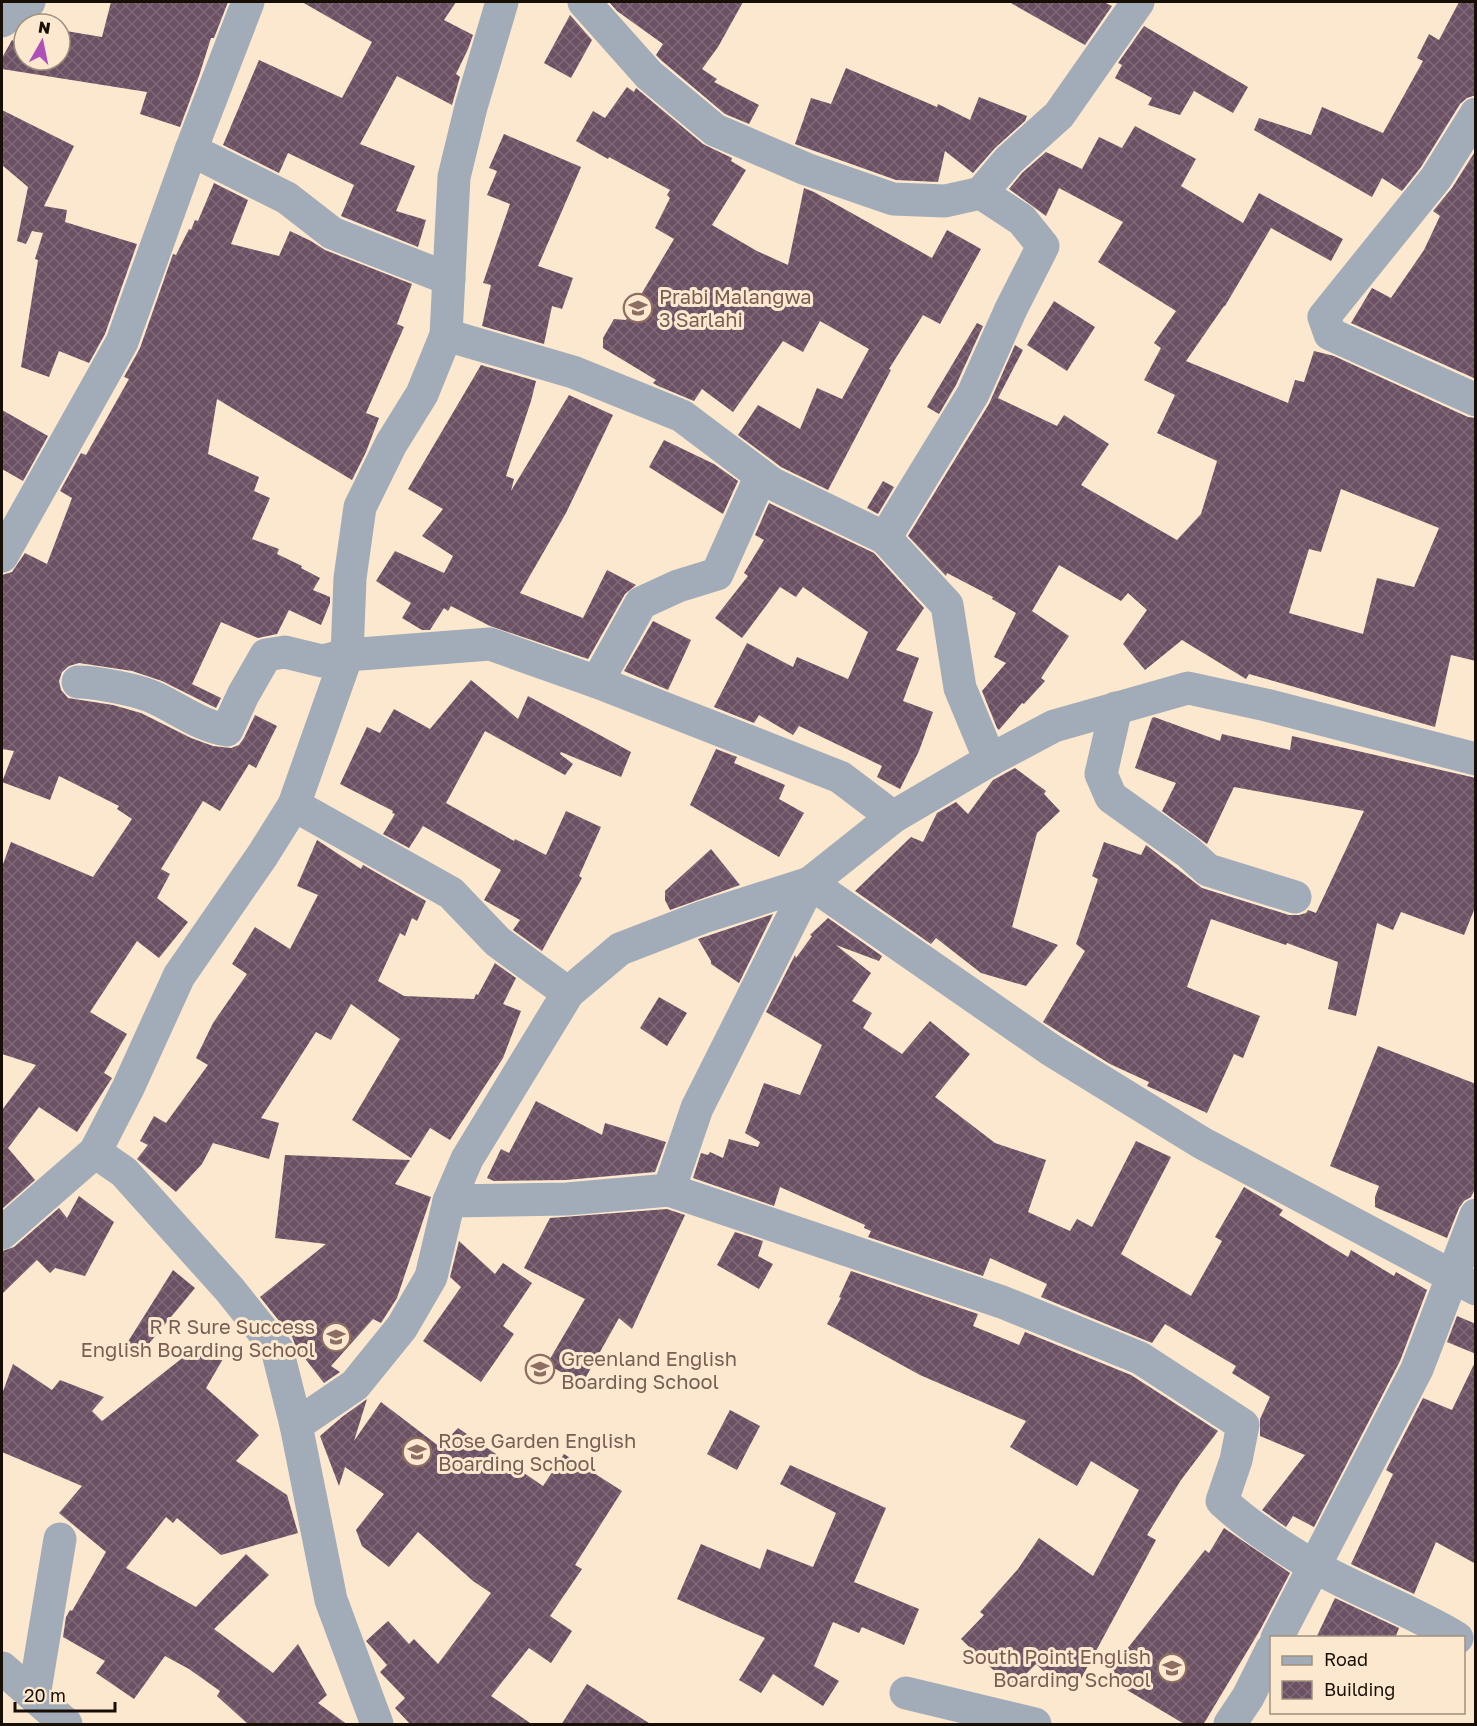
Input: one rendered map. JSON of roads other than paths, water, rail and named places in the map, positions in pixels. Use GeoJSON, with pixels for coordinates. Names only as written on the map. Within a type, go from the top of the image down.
{"type":"FeatureCollection","features":[{"type":"Feature","properties":{"kind":"street"},"geometry":{"type":"LineString","coordinates":[[2,21],[29,2]]}},
{"type":"Feature","properties":{"kind":"street"},"geometry":{"type":"LineString","coordinates":[[2,556],[122,342],[191,150],[248,2]]}},
{"type":"Feature","properties":{"kind":"street"},"geometry":{"type":"LineString","coordinates":[[2,1233],[95,1152],[128,1088],[180,976],[294,805],[347,655],[350,578],[360,507],[391,444],[422,394],[446,335],[454,177],[471,107],[502,2]]}},
{"type":"Feature","properties":{"kind":"street"},"geometry":{"type":"LineString","coordinates":[[584,2],[649,75],[715,130],[806,169],[893,199],[945,201],[981,193],[1008,160],[1059,115],[1138,2]]}},
{"type":"Feature","properties":{"kind":"street"},"geometry":{"type":"LineString","coordinates":[[1476,114],[1436,178],[1324,317],[1330,334],[1476,400]]}},
{"type":"Feature","properties":{"kind":"street"},"geometry":{"type":"LineString","coordinates":[[191,150],[287,198],[332,233],[449,279]]}},
{"type":"Feature","properties":{"kind":"street"},"geometry":{"type":"LineString","coordinates":[[885,538],[973,394],[1011,309],[1043,246],[1022,220],[981,193]]}},
{"type":"Feature","properties":{"kind":"street"},"geometry":{"type":"LineString","coordinates":[[446,335],[573,372],[682,416],[771,483],[885,538],[947,605],[960,688],[990,760]]}},
{"type":"Feature","properties":{"kind":"street"},"geometry":{"type":"LineString","coordinates":[[597,682],[641,603],[678,586],[717,574],[759,480],[771,483]]}},
{"type":"Feature","properties":{"kind":"street"},"geometry":{"type":"LineString","coordinates":[[78,682],[90,682],[153,697],[212,728],[227,730],[243,695],[266,655],[285,652],[322,661],[347,655],[490,644],[597,682],[840,777],[893,817]]}},
{"type":"Feature","properties":{"kind":"street"},"geometry":{"type":"LineString","coordinates":[[296,1425],[355,1385],[402,1327],[431,1277],[449,1201],[467,1159],[567,993],[620,949],[703,917],[810,883],[893,817],[990,760],[1054,726],[1188,688],[1266,705],[1476,759]]}},
{"type":"Feature","properties":{"kind":"street"},"geometry":{"type":"LineString","coordinates":[[1116,708],[1101,774],[1111,797],[1188,852],[1208,870],[1295,897]]}},
{"type":"Feature","properties":{"kind":"street"},"geometry":{"type":"LineString","coordinates":[[294,805],[451,893],[498,942],[567,993]]}},
{"type":"Feature","properties":{"kind":"street"},"geometry":{"type":"LineString","coordinates":[[669,1190],[697,1107],[810,883]]}},
{"type":"Feature","properties":{"kind":"street"},"geometry":{"type":"LineString","coordinates":[[810,883],[1051,1050],[1202,1143],[1464,1283]]}},
{"type":"Feature","properties":{"kind":"street"},"geometry":{"type":"LineString","coordinates":[[95,1152],[124,1172],[230,1290],[277,1349],[296,1425],[331,1600],[377,1725]]}},
{"type":"Feature","properties":{"kind":"street"},"geometry":{"type":"LineString","coordinates":[[449,1201],[567,1199],[669,1190],[1002,1302],[1140,1358],[1243,1425],[1236,1460],[1222,1501],[1245,1522],[1314,1566],[1436,1625],[1454,1636]]}},
{"type":"Feature","properties":{"kind":"street"},"geometry":{"type":"LineString","coordinates":[[1278,1636],[1464,1283],[1476,1215]]}},
{"type":"Feature","properties":{"kind":"street"},"geometry":{"type":"LineString","coordinates":[[34,1696],[60,1539]]}},
{"type":"Feature","properties":{"kind":"street"},"geometry":{"type":"LineString","coordinates":[[1230,1725],[1248,1697],[1270,1653]]}},
{"type":"Feature","properties":{"kind":"street"},"geometry":{"type":"LineString","coordinates":[[2,1668],[66,1725]]}},
{"type":"Feature","properties":{"kind":"street"},"geometry":{"type":"LineString","coordinates":[[906,1693],[1035,1725]]}},
{"type":"Feature","properties":{"kind":"place","name":"Prabi Malangwa 3 Sarlahi"},"geometry":{"type":"Point","coordinates":[638,308]}},
{"type":"Feature","properties":{"kind":"place","name":"R R Sure Success English Boarding School"},"geometry":{"type":"Point","coordinates":[336,1337]}},
{"type":"Feature","properties":{"kind":"place","name":"Greenland English Boarding School"},"geometry":{"type":"Point","coordinates":[540,1369]}},
{"type":"Feature","properties":{"kind":"place","name":"Rose Garden English Boarding School"},"geometry":{"type":"Point","coordinates":[417,1452]}},
{"type":"Feature","properties":{"kind":"place","name":"South Point English Boarding School"},"geometry":{"type":"Point","coordinates":[1172,1668]}}]}
